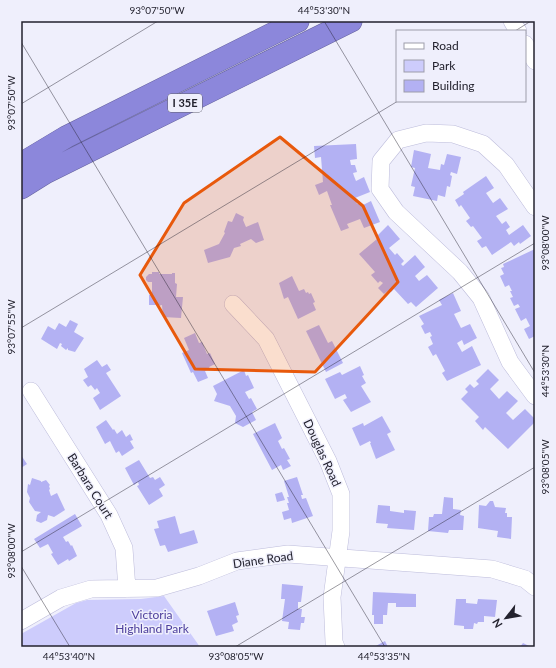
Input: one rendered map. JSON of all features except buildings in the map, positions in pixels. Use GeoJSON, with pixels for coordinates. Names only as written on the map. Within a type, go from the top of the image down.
{"type":"FeatureCollection","features":[{"type":"Feature","properties":{"kind":"highway","name":"I 35E"},"geometry":{"type":"LineString","coordinates":[[21,164],[66,137],[298,21]]}},
{"type":"Feature","properties":{"kind":"highway","name":"I 35E"},"geometry":{"type":"LineString","coordinates":[[21,188],[45,173],[351,21]]}},
{"type":"Feature","properties":{"kind":"street"},"geometry":{"type":"LineString","coordinates":[[512,21],[517,30]]}},
{"type":"Feature","properties":{"kind":"street"},"geometry":{"type":"LineString","coordinates":[[526,46],[535,61]]}},
{"type":"Feature","properties":{"kind":"street"},"geometry":{"type":"LineString","coordinates":[[535,207],[506,165],[483,144],[453,134],[426,133],[398,140],[381,161],[380,189],[396,212],[460,272],[481,298],[510,362],[535,396]]}},
{"type":"Feature","properties":{"kind":"street","name":"Douglas Road"},"geometry":{"type":"LineString","coordinates":[[233,304],[266,339],[328,460],[341,494],[341,531],[332,597],[334,642],[336,647]]}},
{"type":"Feature","properties":{"kind":"street","name":"Barbara Court"},"geometry":{"type":"LineString","coordinates":[[31,391],[109,515],[124,548],[127,589]]}},
{"type":"Feature","properties":{"kind":"street","name":"Diane Road"},"geometry":{"type":"LineString","coordinates":[[21,621],[61,598],[91,589],[157,588],[199,576],[238,561],[288,554],[492,569],[525,578],[535,587]]}},
{"type":"Feature","properties":{"kind":"highlighted area"},"geometry":{"type":"Polygon","coordinates":[[[280,137],[363,206],[398,282],[315,372],[195,369],[140,275],[184,203],[280,137]]]}},
{"type":"Feature","properties":{"kind":"green space","name":"Victoria Highland Park"},"geometry":{"type":"Polygon","coordinates":[[[164,596],[200,647],[21,647],[21,634],[76,603],[87,600],[141,599],[164,596]]]}}]}
